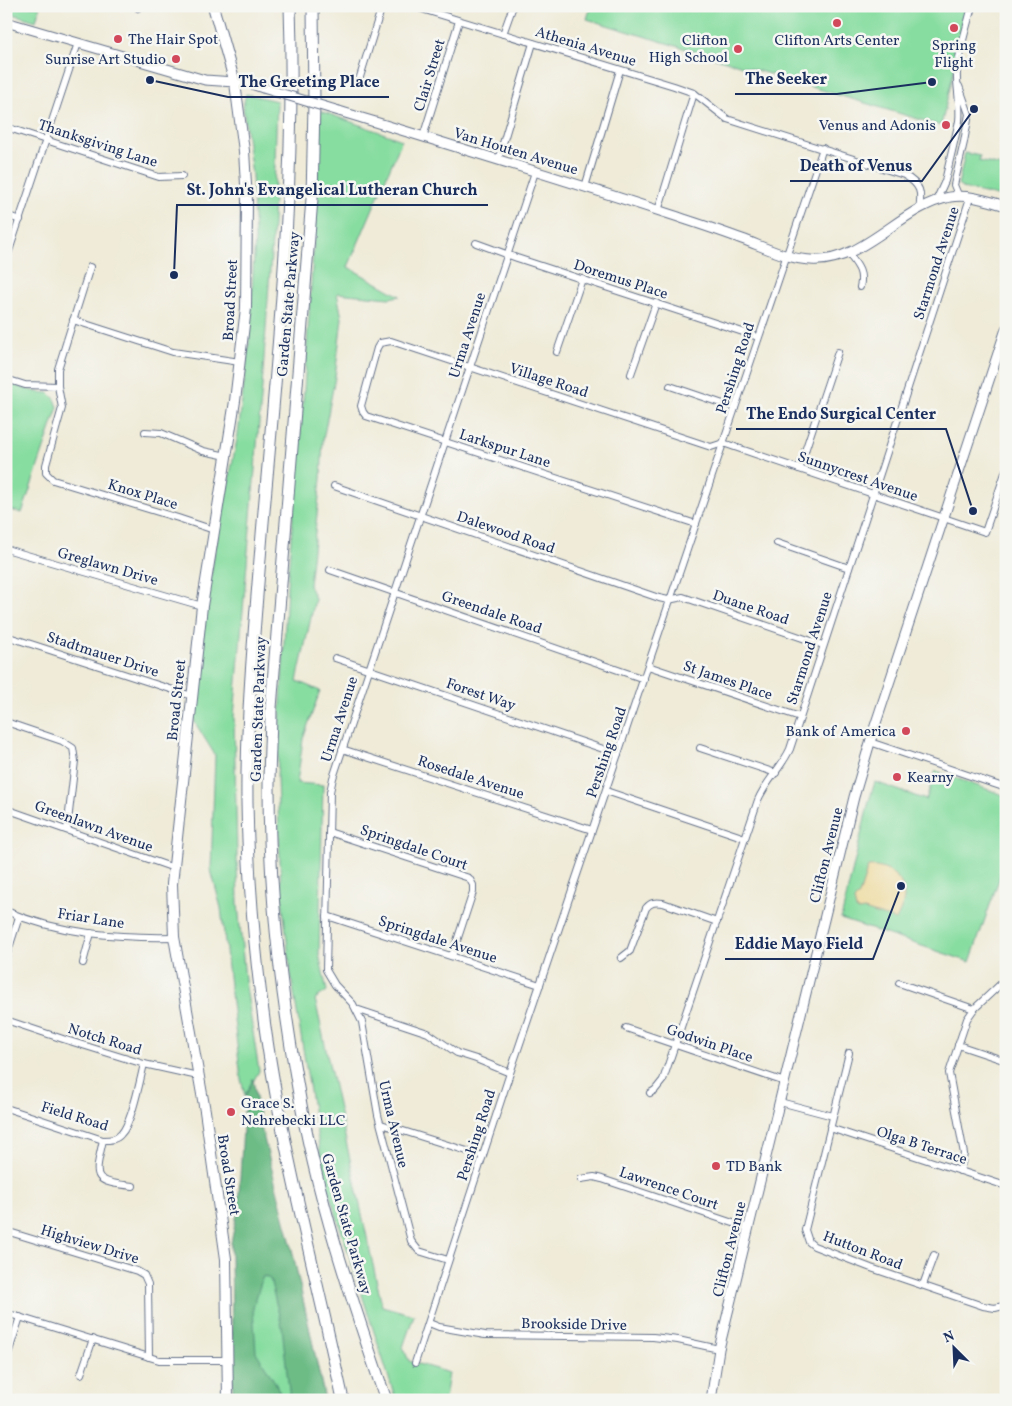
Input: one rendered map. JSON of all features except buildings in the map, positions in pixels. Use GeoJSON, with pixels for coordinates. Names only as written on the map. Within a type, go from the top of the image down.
{"type":"FeatureCollection","features":[{"type":"Feature","properties":{"kind":"highway","name":"Garden State Parkway"},"geometry":{"type":"LineString","coordinates":[[290,6],[292,72],[289,197],[248,712],[248,825],[251,901],[266,1037],[293,1175],[343,1400]]}},
{"type":"Feature","properties":{"kind":"highway","name":"Garden State Parkway"},"geometry":{"type":"LineString","coordinates":[[312,6],[314,121],[312,199],[271,708],[269,788],[272,866],[277,946],[284,1002],[307,1134],[331,1229],[386,1400]]}},
{"type":"Feature","properties":{"kind":"main road","name":"Broad Street"},"geometry":{"type":"LineString","coordinates":[[214,6],[235,83],[244,151],[247,201],[246,308],[227,456],[202,606],[172,902],[174,937],[198,1076],[226,1259],[228,1400]]}},
{"type":"Feature","properties":{"kind":"main road","name":"Van Houten Avenue"},"geometry":{"type":"LineString","coordinates":[[6,22],[204,80],[249,83],[584,187],[808,260],[817,260],[848,253],[936,201],[959,197],[1006,206]]}},
{"type":"Feature","properties":{"kind":"main road","name":"Clifton Avenue"},"geometry":{"type":"LineString","coordinates":[[711,1400],[719,1349],[854,797],[870,742],[1006,328]]}},
{"type":"Feature","properties":{"kind":"street"},"geometry":{"type":"LineString","coordinates":[[360,77],[382,6]]}},
{"type":"Feature","properties":{"kind":"street","name":"Athenia Avenue"},"geometry":{"type":"LineString","coordinates":[[412,6],[694,93],[727,119],[896,171],[910,178],[919,188],[921,192],[919,210]]}},
{"type":"Feature","properties":{"kind":"street"},"geometry":{"type":"LineString","coordinates":[[503,34],[513,6]]}},
{"type":"Feature","properties":{"kind":"street"},"geometry":{"type":"LineString","coordinates":[[936,201],[945,180],[960,121],[959,62],[972,6]]}},
{"type":"Feature","properties":{"kind":"street","name":"Clair Street"},"geometry":{"type":"LineString","coordinates":[[423,137],[459,21]]}},
{"type":"Feature","properties":{"kind":"street"},"geometry":{"type":"LineString","coordinates":[[6,260],[78,43]]}},
{"type":"Feature","properties":{"kind":"street"},"geometry":{"type":"LineString","coordinates":[[498,160],[533,43]]}},
{"type":"Feature","properties":{"kind":"street"},"geometry":{"type":"LineString","coordinates":[[584,187],[620,70]]}},
{"type":"Feature","properties":{"kind":"street"},"geometry":{"type":"LineString","coordinates":[[958,77],[969,114],[954,185],[959,197]]}},
{"type":"Feature","properties":{"kind":"street"},"geometry":{"type":"LineString","coordinates":[[658,211],[694,93]]}},
{"type":"Feature","properties":{"kind":"street","name":"Thanksgiving Lane"},"geometry":{"type":"LineString","coordinates":[[6,127],[159,177],[182,176]]}},
{"type":"Feature","properties":{"kind":"street","name":"Pershing Road"},"geometry":{"type":"LineString","coordinates":[[415,1364],[510,1073],[822,148]]}},
{"type":"Feature","properties":{"kind":"street","name":"Urma Avenue"},"geometry":{"type":"LineString","coordinates":[[448,1260],[419,1251],[411,1241],[381,1124],[362,1022],[356,1009],[335,985],[326,970],[330,792],[368,670],[535,172]]}},
{"type":"Feature","properties":{"kind":"street","name":"Starmond Avenue"},"geometry":{"type":"LineString","coordinates":[[650,1093],[663,1080],[763,790],[776,773],[790,749],[970,198]]}},
{"type":"Feature","properties":{"kind":"street"},"geometry":{"type":"LineString","coordinates":[[6,215],[20,220]]}},
{"type":"Feature","properties":{"kind":"street","name":"Doremus Place"},"geometry":{"type":"LineString","coordinates":[[476,242],[758,337]]}},
{"type":"Feature","properties":{"kind":"street"},"geometry":{"type":"LineString","coordinates":[[848,253],[860,268],[862,274],[860,287]]}},
{"type":"Feature","properties":{"kind":"street"},"geometry":{"type":"LineString","coordinates":[[6,379],[25,385],[58,386],[58,369],[90,267]]}},
{"type":"Feature","properties":{"kind":"street"},"geometry":{"type":"LineString","coordinates":[[557,352],[582,279]]}},
{"type":"Feature","properties":{"kind":"street"},"geometry":{"type":"LineString","coordinates":[[631,374],[656,303]]}},
{"type":"Feature","properties":{"kind":"street"},"geometry":{"type":"LineString","coordinates":[[74,320],[173,352],[240,362]]}},
{"type":"Feature","properties":{"kind":"street","name":"Village Road"},"geometry":{"type":"LineString","coordinates":[[375,356],[380,343],[391,341],[711,447],[723,444]]}},
{"type":"Feature","properties":{"kind":"street"},"geometry":{"type":"LineString","coordinates":[[799,469],[838,352]]}},
{"type":"Feature","properties":{"kind":"street","name":"Larkspur Lane"},"geometry":{"type":"LineString","coordinates":[[375,356],[361,406],[364,415],[696,524]]}},
{"type":"Feature","properties":{"kind":"street","name":"Knox Place"},"geometry":{"type":"LineString","coordinates":[[58,386],[62,408],[46,470],[50,477],[214,530]]}},
{"type":"Feature","properties":{"kind":"street"},"geometry":{"type":"LineString","coordinates":[[670,386],[735,408]]}},
{"type":"Feature","properties":{"kind":"street"},"geometry":{"type":"LineString","coordinates":[[145,432],[160,433],[203,451],[227,456]]}},
{"type":"Feature","properties":{"kind":"street","name":"Sunnycrest Avenue"},"geometry":{"type":"LineString","coordinates":[[723,444],[985,532],[1006,470]]}},
{"type":"Feature","properties":{"kind":"street","name":"Dalewood Road"},"geometry":{"type":"LineString","coordinates":[[334,486],[651,596],[671,599]]}},
{"type":"Feature","properties":{"kind":"street"},"geometry":{"type":"LineString","coordinates":[[777,543],[849,568]]}},
{"type":"Feature","properties":{"kind":"street","name":"Greglawn Drive"},"geometry":{"type":"LineString","coordinates":[[6,549],[202,606]]}},
{"type":"Feature","properties":{"kind":"street","name":"Greendale Road"},"geometry":{"type":"LineString","coordinates":[[330,570],[644,679]]}},
{"type":"Feature","properties":{"kind":"street","name":"Duane Road"},"geometry":{"type":"LineString","coordinates":[[671,599],[683,597],[823,645]]}},
{"type":"Feature","properties":{"kind":"street","name":"Stadtmauer Drive"},"geometry":{"type":"LineString","coordinates":[[6,636],[192,696]]}},
{"type":"Feature","properties":{"kind":"street","name":"Forest Way"},"geometry":{"type":"LineString","coordinates":[[335,658],[618,754]]}},
{"type":"Feature","properties":{"kind":"street","name":"St James Place"},"geometry":{"type":"LineString","coordinates":[[648,666],[800,717]]}},
{"type":"Feature","properties":{"kind":"street"},"geometry":{"type":"LineString","coordinates":[[6,722],[62,741],[73,748],[75,761],[67,830]]}},
{"type":"Feature","properties":{"kind":"street"},"geometry":{"type":"LineString","coordinates":[[870,742],[1006,788]]}},
{"type":"Feature","properties":{"kind":"street"},"geometry":{"type":"LineString","coordinates":[[700,748],[776,773]]}},
{"type":"Feature","properties":{"kind":"street","name":"Rosedale Avenue"},"geometry":{"type":"LineString","coordinates":[[342,749],[592,830]]}},
{"type":"Feature","properties":{"kind":"street"},"geometry":{"type":"LineString","coordinates":[[606,791],[746,838]]}},
{"type":"Feature","properties":{"kind":"street","name":"Greenlawn Avenue"},"geometry":{"type":"LineString","coordinates":[[6,808],[174,868]]}},
{"type":"Feature","properties":{"kind":"street","name":"Springdale Court"},"geometry":{"type":"LineString","coordinates":[[329,832],[469,878],[473,885],[473,892],[452,956]]}},
{"type":"Feature","properties":{"kind":"street"},"geometry":{"type":"LineString","coordinates":[[621,958],[630,951],[646,908],[650,904],[662,903],[717,922]]}},
{"type":"Feature","properties":{"kind":"street","name":"Friar Lane"},"geometry":{"type":"LineString","coordinates":[[6,911],[19,917],[91,933],[136,937],[174,937]]}},
{"type":"Feature","properties":{"kind":"street","name":"Springdale Avenue"},"geometry":{"type":"LineString","coordinates":[[327,916],[540,985]]}},
{"type":"Feature","properties":{"kind":"street"},"geometry":{"type":"LineString","coordinates":[[6,957],[19,917]]}},
{"type":"Feature","properties":{"kind":"street"},"geometry":{"type":"LineString","coordinates":[[83,963],[91,933]]}},
{"type":"Feature","properties":{"kind":"street"},"geometry":{"type":"LineString","coordinates":[[960,1171],[964,1154],[948,1073],[967,1019],[974,1009],[1006,979]]}},
{"type":"Feature","properties":{"kind":"street"},"geometry":{"type":"LineString","coordinates":[[899,983],[974,1009]]}},
{"type":"Feature","properties":{"kind":"street"},"geometry":{"type":"LineString","coordinates":[[356,1009],[421,1030],[457,1053],[510,1073]]}},
{"type":"Feature","properties":{"kind":"street","name":"Notch Road"},"geometry":{"type":"LineString","coordinates":[[6,1020],[144,1064],[198,1076]]}},
{"type":"Feature","properties":{"kind":"street","name":"Godwin Place"},"geometry":{"type":"LineString","coordinates":[[626,1028],[785,1082]]}},
{"type":"Feature","properties":{"kind":"street"},"geometry":{"type":"LineString","coordinates":[[958,1045],[1006,1061]]}},
{"type":"Feature","properties":{"kind":"street","name":"Hutton Road"},"geometry":{"type":"LineString","coordinates":[[849,1053],[805,1230],[809,1242],[814,1246],[871,1268],[989,1308],[1003,1306],[1006,1300]]}},
{"type":"Feature","properties":{"kind":"street","name":"Field Road"},"geometry":{"type":"LineString","coordinates":[[6,1108],[103,1140],[115,1139],[125,1129],[144,1064]]}},
{"type":"Feature","properties":{"kind":"street"},"geometry":{"type":"LineString","coordinates":[[780,1102],[833,1116]]}},
{"type":"Feature","properties":{"kind":"street"},"geometry":{"type":"LineString","coordinates":[[381,1124],[483,1156]]}},
{"type":"Feature","properties":{"kind":"street","name":"Olga B Terrace"},"geometry":{"type":"LineString","coordinates":[[830,1128],[1006,1186]]}},
{"type":"Feature","properties":{"kind":"street"},"geometry":{"type":"LineString","coordinates":[[103,1140],[97,1168],[99,1176],[108,1183],[133,1186]]}},
{"type":"Feature","properties":{"kind":"street","name":"Lawrence Court"},"geometry":{"type":"LineString","coordinates":[[581,1179],[594,1177],[602,1179],[748,1228]]}},
{"type":"Feature","properties":{"kind":"street","name":"Highview Drive"},"geometry":{"type":"LineString","coordinates":[[6,1231],[138,1271],[144,1275],[148,1284],[149,1357]]}},
{"type":"Feature","properties":{"kind":"street"},"geometry":{"type":"LineString","coordinates":[[923,1285],[934,1255]]}},
{"type":"Feature","properties":{"kind":"street"},"geometry":{"type":"LineString","coordinates":[[6,1312],[166,1361],[227,1360]]}},
{"type":"Feature","properties":{"kind":"street"},"geometry":{"type":"LineString","coordinates":[[6,1360],[20,1317]]}},
{"type":"Feature","properties":{"kind":"street","name":"Brookside Drive"},"geometry":{"type":"LineString","coordinates":[[429,1323],[439,1327],[485,1335],[653,1337],[678,1340],[719,1349]]}},
{"type":"Feature","properties":{"kind":"street"},"geometry":{"type":"LineString","coordinates":[[81,1374],[93,1340]]}},
{"type":"Feature","properties":{"kind":"green space"},"geometry":{"type":"Polygon","coordinates":[[[6,6],[40,6],[36,21],[6,12],[6,6]]]}},
{"type":"Feature","properties":{"kind":"green space"},"geometry":{"type":"Polygon","coordinates":[[[591,6],[969,6],[941,126],[587,19],[591,6]]]}},
{"type":"Feature","properties":{"kind":"green space"},"geometry":{"type":"Polygon","coordinates":[[[246,94],[277,101],[273,225],[262,387],[234,716],[238,904],[245,980],[259,1071],[245,1096],[241,1079],[221,908],[211,870],[215,755],[194,721],[202,638],[214,555],[238,434],[249,343],[255,238],[252,175],[243,106],[246,94]]]}},
{"type":"Feature","properties":{"kind":"green space"},"geometry":{"type":"Polygon","coordinates":[[[318,110],[402,140],[348,267],[400,296],[389,298],[337,293],[342,318],[335,377],[323,440],[321,479],[309,585],[315,599],[297,681],[320,691],[303,739],[297,783],[323,785],[319,954],[327,991],[315,999],[382,1306],[414,1315],[403,1347],[409,1361],[449,1373],[445,1400],[396,1400],[324,1177],[291,975],[281,890],[277,777],[287,586],[304,390],[316,209],[318,110]]]}},
{"type":"Feature","properties":{"kind":"green space"},"geometry":{"type":"Polygon","coordinates":[[[965,153],[980,156],[979,161],[1006,167],[1006,198],[962,188],[958,185],[965,153]]]}},
{"type":"Feature","properties":{"kind":"green space"},"geometry":{"type":"Polygon","coordinates":[[[6,383],[37,392],[49,393],[55,399],[58,407],[22,513],[6,509],[6,383]]]}},
{"type":"Feature","properties":{"kind":"green space"},"geometry":{"type":"Polygon","coordinates":[[[936,771],[1006,796],[1006,859],[970,962],[841,919],[875,782],[926,800],[936,771]]]}},
{"type":"Feature","properties":{"kind":"green space"},"geometry":{"type":"Polygon","coordinates":[[[253,1079],[261,1127],[289,1236],[325,1400],[290,1400],[282,1327],[270,1279],[263,1276],[253,1308],[256,1352],[275,1382],[283,1400],[233,1400],[231,1243],[238,1209],[245,1096],[253,1079]]]}},
{"type":"Feature","properties":{"kind":"green space"},"geometry":{"type":"Polygon","coordinates":[[[289,1236],[325,1400],[233,1400],[231,1243],[289,1236]]]}},
{"type":"Feature","properties":{"kind":"sand"},"geometry":{"type":"Polygon","coordinates":[[[868,867],[886,870],[900,881],[904,896],[896,920],[856,909],[854,901],[859,895],[868,867]]]}},
{"type":"Feature","properties":{"kind":"place","name":"Clifton Arts Center"},"geometry":{"type":"Point","coordinates":[837,23]}},
{"type":"Feature","properties":{"kind":"place","name":"Spring Flight"},"geometry":{"type":"Point","coordinates":[954,28]}},
{"type":"Feature","properties":{"kind":"place","name":"The Hair Spot"},"geometry":{"type":"Point","coordinates":[118,39]}},
{"type":"Feature","properties":{"kind":"place","name":"Clifton High School"},"geometry":{"type":"Point","coordinates":[738,49]}},
{"type":"Feature","properties":{"kind":"place","name":"Sunrise Art Studio"},"geometry":{"type":"Point","coordinates":[176,59]}},
{"type":"Feature","properties":{"kind":"place","name":"The Greeting Place"},"geometry":{"type":"Point","coordinates":[150,80]}},
{"type":"Feature","properties":{"kind":"place","name":"The Seeker"},"geometry":{"type":"Point","coordinates":[932,82]}},
{"type":"Feature","properties":{"kind":"place","name":"Death of Venus"},"geometry":{"type":"Point","coordinates":[974,109]}},
{"type":"Feature","properties":{"kind":"place","name":"Venus and Adonis"},"geometry":{"type":"Point","coordinates":[946,125]}},
{"type":"Feature","properties":{"kind":"place","name":"St. John's Evangelical Lutheran Church"},"geometry":{"type":"Point","coordinates":[174,275]}},
{"type":"Feature","properties":{"kind":"place","name":"The Endo Surgical Center"},"geometry":{"type":"Point","coordinates":[973,511]}},
{"type":"Feature","properties":{"kind":"place","name":"Bank of America"},"geometry":{"type":"Point","coordinates":[906,731]}},
{"type":"Feature","properties":{"kind":"place","name":"Kearny"},"geometry":{"type":"Point","coordinates":[897,777]}},
{"type":"Feature","properties":{"kind":"place","name":"Eddie Mayo Field"},"geometry":{"type":"Point","coordinates":[901,886]}},
{"type":"Feature","properties":{"kind":"place","name":"Grace S. Nehrebecki LLC"},"geometry":{"type":"Point","coordinates":[231,1112]}},
{"type":"Feature","properties":{"kind":"place","name":"TD Bank"},"geometry":{"type":"Point","coordinates":[716,1166]}}]}
